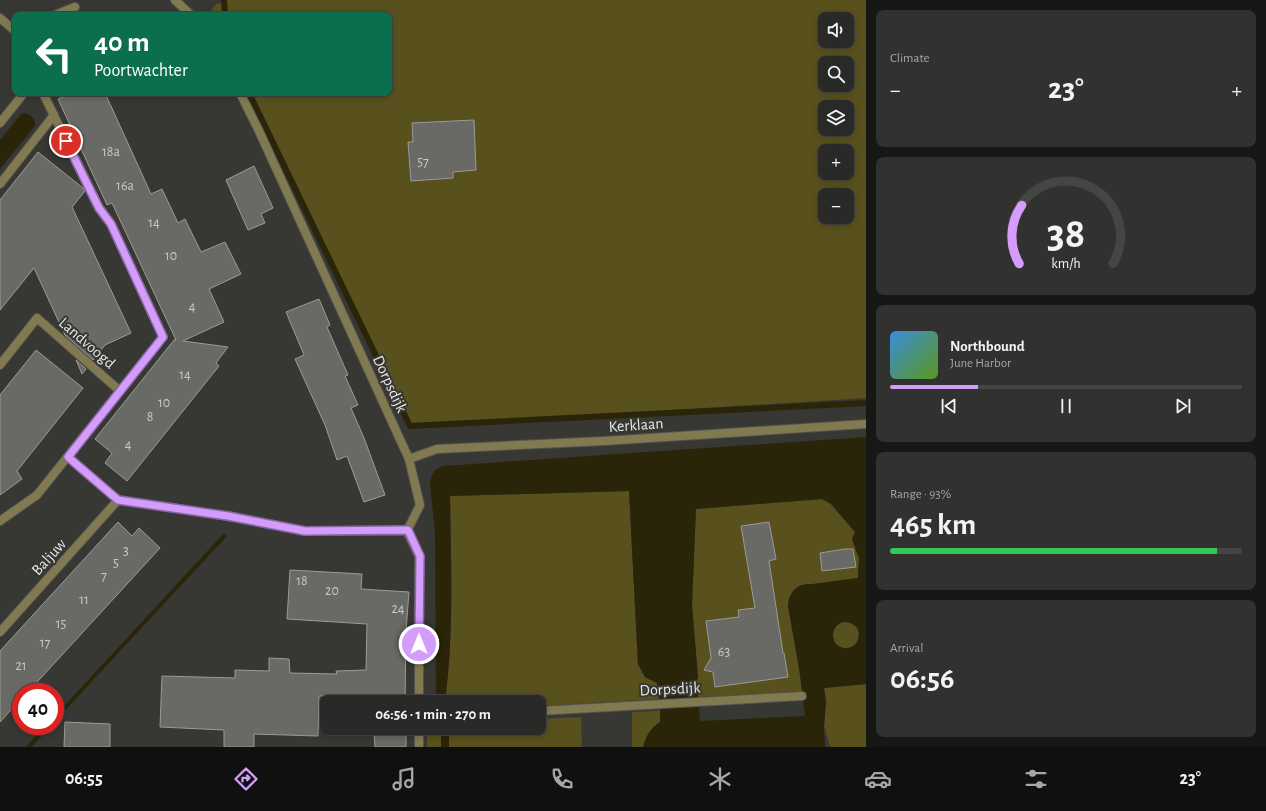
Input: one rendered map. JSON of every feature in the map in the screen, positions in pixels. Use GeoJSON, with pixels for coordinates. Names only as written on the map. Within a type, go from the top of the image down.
{"type":"FeatureCollection","features":[{"type":"Feature","properties":{"kind":"street"},"geometry":{"type":"LineString","coordinates":[[175,0],[188,12]]}},
{"type":"Feature","properties":{"kind":"street"},"geometry":{"type":"LineString","coordinates":[[62,12],[75,7]]}},
{"type":"Feature","properties":{"kind":"street"},"geometry":{"type":"LineString","coordinates":[[0,18],[12,28]]}},
{"type":"Feature","properties":{"kind":"street"},"geometry":{"type":"LineString","coordinates":[[0,122],[22,96]]}},
{"type":"Feature","properties":{"kind":"street"},"geometry":{"type":"LineString","coordinates":[[44,96],[99,208],[111,224],[163,337],[120,391]]}},
{"type":"Feature","properties":{"kind":"street","name":"Dorpsdijk"},"geometry":{"type":"LineString","coordinates":[[241,96],[409,459],[420,505],[408,530]]}},
{"type":"Feature","properties":{"kind":"street"},"geometry":{"type":"LineString","coordinates":[[0,184],[54,116]]}},
{"type":"Feature","properties":{"kind":"street","name":"Landvoogd"},"geometry":{"type":"LineString","coordinates":[[0,365],[37,318],[120,391],[37,495],[0,521]]}},
{"type":"Feature","properties":{"kind":"street","name":"Kerklaan"},"geometry":{"type":"LineString","coordinates":[[409,459],[437,449],[596,441],[866,424]]}},
{"type":"Feature","properties":{"kind":"street"},"geometry":{"type":"LineString","coordinates":[[68,457],[118,500],[228,516],[305,531],[408,530],[420,556],[419,695]]}},
{"type":"Feature","properties":{"kind":"street","name":"Baljuw"},"geometry":{"type":"LineString","coordinates":[[0,632],[118,500]]}},
{"type":"Feature","properties":{"kind":"street","name":"Dorpsdijk"},"geometry":{"type":"LineString","coordinates":[[546,711],[802,696]]}},
{"type":"Feature","properties":{"kind":"street"},"geometry":{"type":"LineString","coordinates":[[419,735],[419,747]]}},
{"type":"Feature","properties":{"kind":"shaded area"},"geometry":{"type":"Polygon","coordinates":[[[224,0],[866,0],[866,398],[410,426],[250,96],[392,96],[392,12],[210,12],[216,4],[225,2],[224,0]]]}},
{"type":"Feature","properties":{"kind":"shaded area"},"geometry":{"type":"Polygon","coordinates":[[[22,113],[32,116],[35,121],[35,126],[0,169],[0,140],[22,113]]]}},
{"type":"Feature","properties":{"kind":"shaded area"},"geometry":{"type":"Polygon","coordinates":[[[866,437],[866,684],[824,688],[826,701],[824,726],[825,747],[643,747],[649,732],[660,722],[660,709],[657,683],[645,677],[638,664],[629,491],[450,496],[450,651],[446,695],[436,695],[435,533],[430,484],[431,477],[437,469],[443,466],[866,437]],[[822,499],[696,509],[692,604],[698,678],[695,683],[700,721],[805,716],[799,667],[788,606],[790,596],[799,586],[858,578],[859,558],[852,539],[855,532],[831,504],[822,499]],[[842,622],[837,626],[833,635],[834,641],[842,648],[852,646],[856,643],[859,637],[858,629],[855,625],[842,622]]]}},
{"type":"Feature","properties":{"kind":"shaded area"},"geometry":{"type":"Polygon","coordinates":[[[629,491],[638,664],[645,677],[657,683],[660,699],[546,706],[546,695],[446,695],[451,625],[450,496],[629,491]]]}},
{"type":"Feature","properties":{"kind":"shaded area"},"geometry":{"type":"Polygon","coordinates":[[[822,499],[831,504],[855,532],[852,539],[859,558],[858,578],[806,584],[789,597],[788,606],[803,693],[698,697],[695,683],[698,678],[692,604],[696,509],[822,499]]]}},
{"type":"Feature","properties":{"kind":"shaded area"},"geometry":{"type":"Polygon","coordinates":[[[224,533],[227,536],[64,711],[64,706],[224,533]]]}},
{"type":"Feature","properties":{"kind":"shaded area"},"geometry":{"type":"Polygon","coordinates":[[[846,622],[855,626],[859,635],[855,644],[846,648],[837,644],[833,635],[837,626],[846,622]]]}},
{"type":"Feature","properties":{"kind":"shaded area"},"geometry":{"type":"Polygon","coordinates":[[[866,684],[866,747],[830,747],[824,726],[826,701],[824,688],[866,684]]]}},
{"type":"Feature","properties":{"kind":"shaded area"},"geometry":{"type":"Polygon","coordinates":[[[660,709],[660,722],[649,732],[643,747],[632,747],[632,712],[658,711],[660,709]]]}},
{"type":"Feature","properties":{"kind":"shaded area"},"geometry":{"type":"Polygon","coordinates":[[[581,717],[582,747],[449,747],[449,736],[441,736],[441,747],[427,747],[427,735],[546,735],[546,719],[581,717]]]}},
{"type":"Feature","properties":{"kind":"shaded area"},"geometry":{"type":"Polygon","coordinates":[[[37,735],[42,735],[31,747],[26,747],[37,735]]]}},
{"type":"Feature","properties":{"kind":"shaded area"},"geometry":{"type":"Polygon","coordinates":[[[441,736],[449,736],[449,747],[441,747],[441,736]]]}},
{"type":"Feature","properties":{"kind":"building"},"geometry":{"type":"Polygon","coordinates":[[[65,96],[106,96],[151,194],[162,189],[178,223],[185,219],[201,252],[225,242],[241,274],[209,289],[224,322],[183,341],[228,347],[216,363],[219,366],[127,481],[105,463],[112,453],[95,439],[174,340],[176,340],[112,203],[107,205],[58,99],[65,96]]]}},
{"type":"Feature","properties":{"kind":"building"},"geometry":{"type":"Polygon","coordinates":[[[474,120],[476,170],[453,172],[453,178],[411,181],[408,142],[413,142],[412,123],[474,120]]]}},
{"type":"Feature","properties":{"kind":"building"},"geometry":{"type":"Polygon","coordinates":[[[38,152],[85,191],[72,207],[131,333],[105,345],[93,360],[65,335],[34,268],[0,310],[0,200],[38,152]]]}},
{"type":"Feature","properties":{"kind":"building"},"geometry":{"type":"Polygon","coordinates":[[[254,166],[273,208],[261,214],[265,223],[248,230],[226,180],[254,166]]]}},
{"type":"Feature","properties":{"kind":"building"},"geometry":{"type":"Polygon","coordinates":[[[319,299],[330,325],[327,327],[348,375],[345,376],[358,405],[351,408],[385,495],[364,502],[347,456],[337,460],[325,425],[295,359],[304,355],[286,312],[319,299]]]}},
{"type":"Feature","properties":{"kind":"building"},"geometry":{"type":"Polygon","coordinates":[[[36,350],[83,388],[17,471],[22,479],[0,495],[0,395],[36,350]]]}},
{"type":"Feature","properties":{"kind":"building"},"geometry":{"type":"Polygon","coordinates":[[[76,360],[86,369],[82,374],[76,360]]]}},
{"type":"Feature","properties":{"kind":"building"},"geometry":{"type":"Polygon","coordinates":[[[118,522],[132,536],[139,528],[160,548],[36,683],[12,683],[12,709],[0,722],[0,651],[118,522]]]}},
{"type":"Feature","properties":{"kind":"building"},"geometry":{"type":"Polygon","coordinates":[[[769,522],[776,559],[769,561],[788,677],[715,687],[713,672],[704,670],[711,658],[706,621],[739,617],[738,610],[755,608],[741,526],[769,522]]]}},
{"type":"Feature","properties":{"kind":"building"},"geometry":{"type":"Polygon","coordinates":[[[853,549],[856,567],[822,571],[820,553],[853,549]]]}},
{"type":"Feature","properties":{"kind":"building"},"geometry":{"type":"Polygon","coordinates":[[[290,570],[362,574],[361,589],[409,592],[406,631],[405,695],[320,695],[318,736],[254,734],[254,747],[224,747],[224,730],[160,727],[162,676],[235,678],[235,670],[269,671],[269,658],[289,659],[290,673],[337,674],[336,671],[366,670],[367,624],[287,619],[290,570]]]}},
{"type":"Feature","properties":{"kind":"building"},"geometry":{"type":"Polygon","coordinates":[[[65,722],[110,724],[110,747],[64,747],[65,722]]]}},
{"type":"Feature","properties":{"kind":"building"},"geometry":{"type":"Polygon","coordinates":[[[374,735],[406,735],[406,747],[375,747],[374,735]]]}},
{"type":"Feature","properties":{"kind":"waterway"},"geometry":{"type":"LineString","coordinates":[[224,0],[225,12]]}},
{"type":"Feature","properties":{"kind":"waterway"},"geometry":{"type":"LineString","coordinates":[[250,96],[410,426],[866,403]]}},
{"type":"Feature","properties":{"kind":"route"},"geometry":{"type":"LineString","coordinates":[[66,141],[99,208],[111,224],[163,337],[68,457],[118,500],[228,516],[305,531],[408,530],[420,556],[419,644]]}}]}
